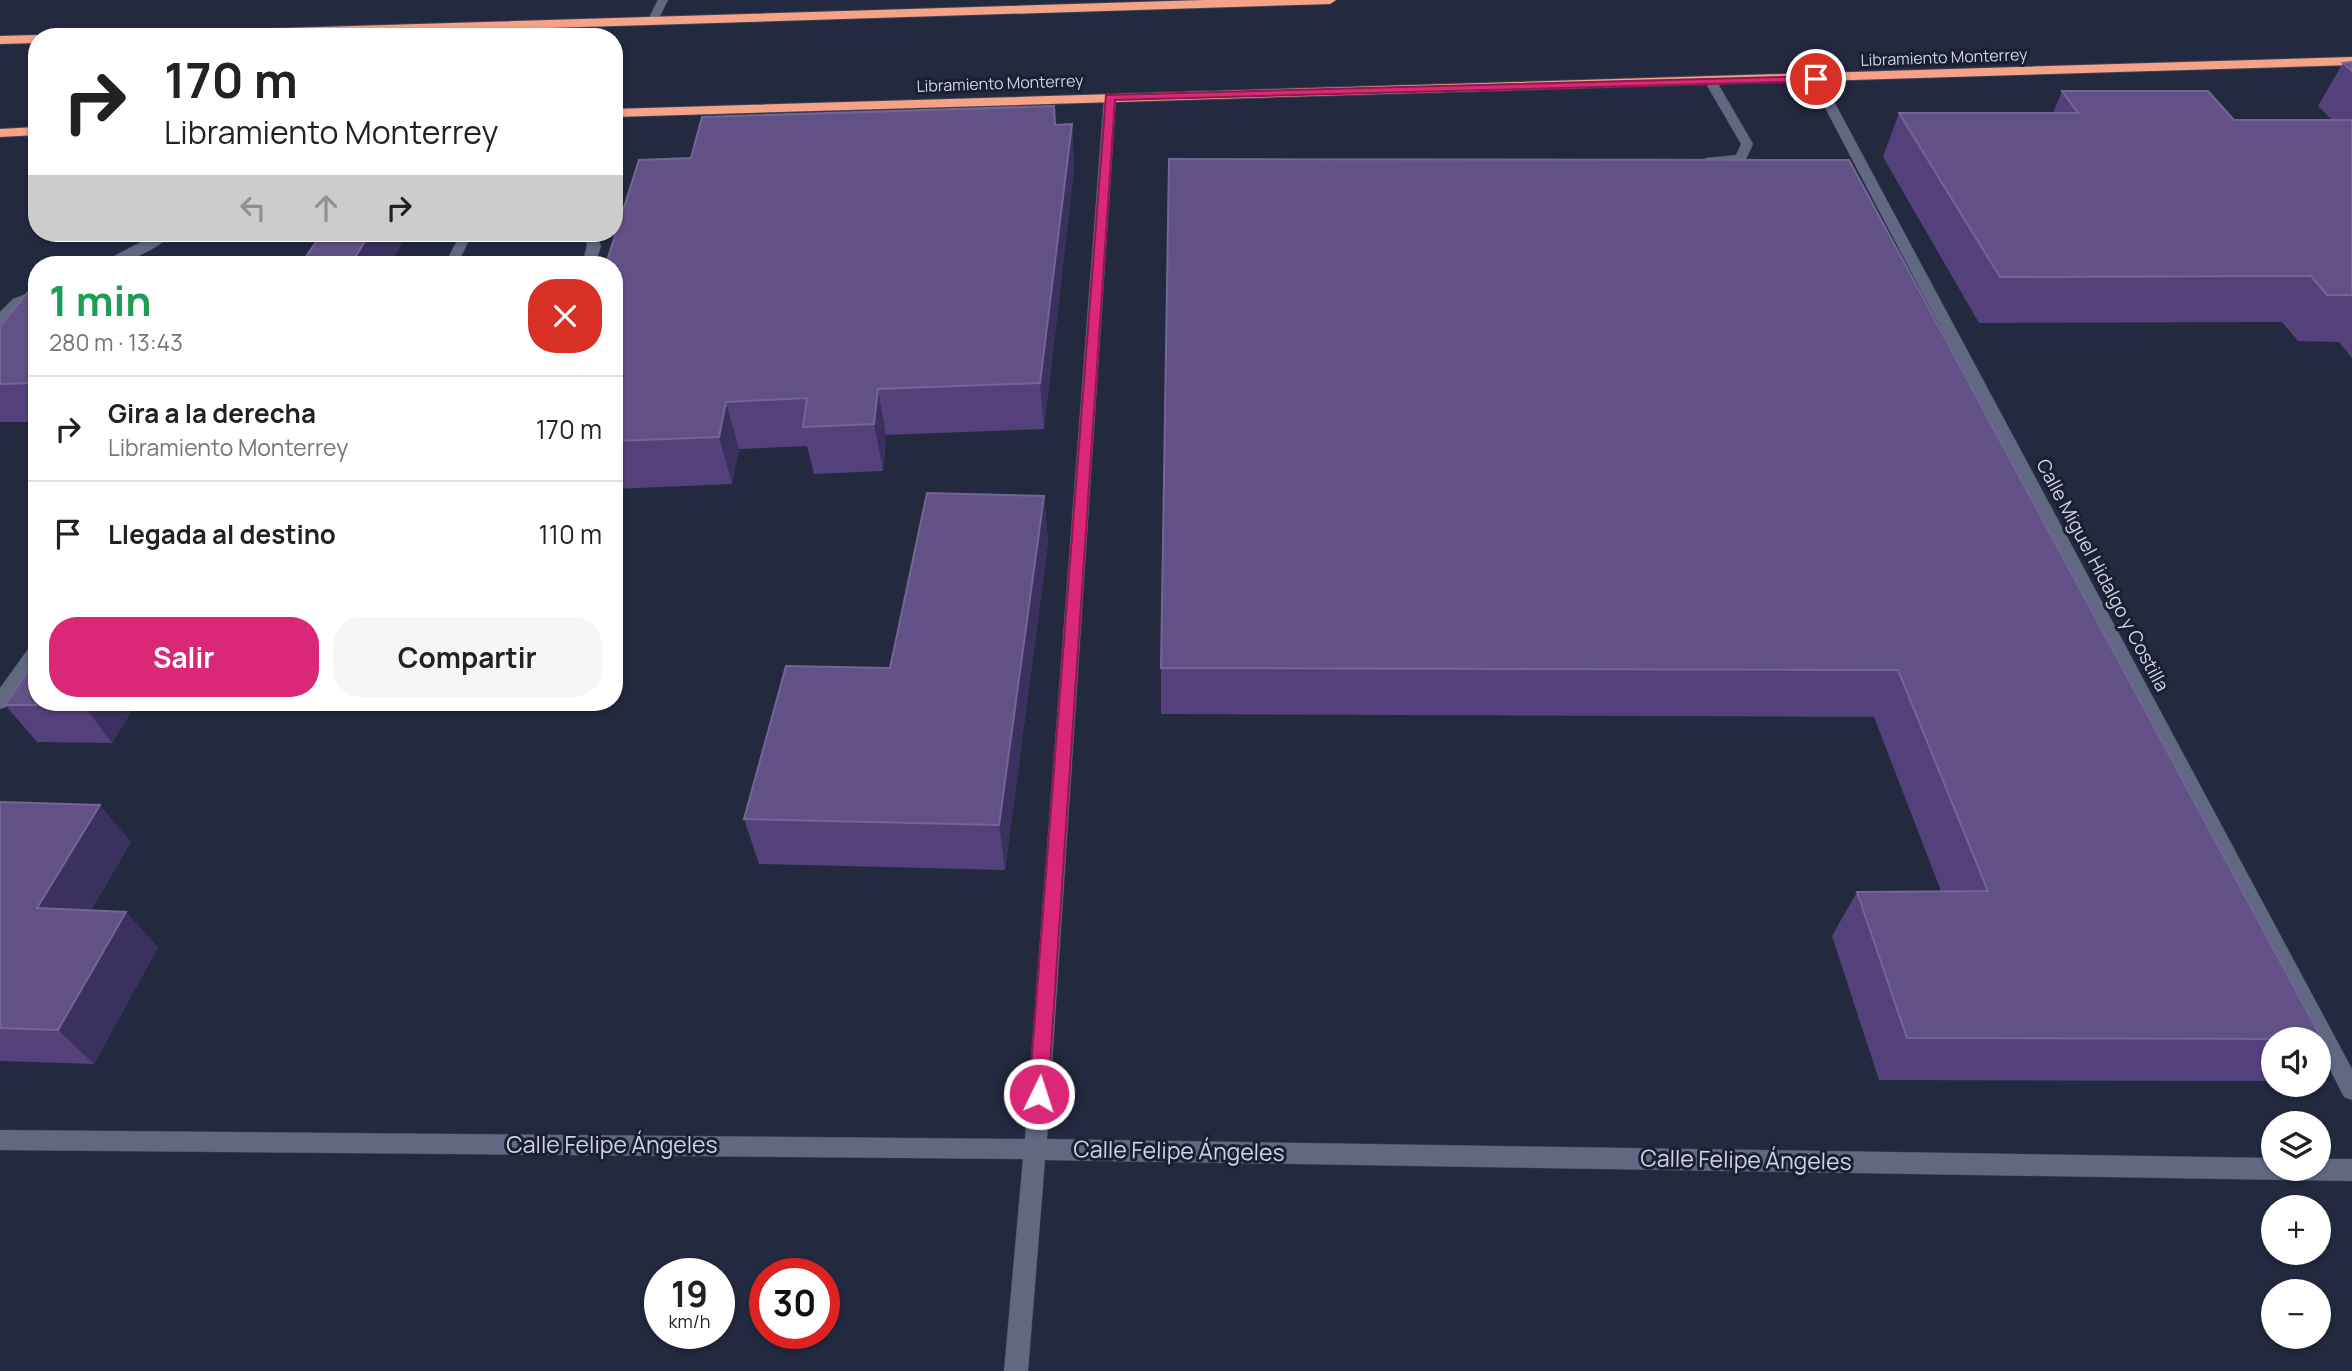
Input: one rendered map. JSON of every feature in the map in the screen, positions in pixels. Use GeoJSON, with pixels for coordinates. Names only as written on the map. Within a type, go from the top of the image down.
{"type":"FeatureCollection","features":[{"type":"Feature","properties":{"kind":"highway"},"geometry":{"type":"LineString","coordinates":[[402,28],[1103,3],[1330,0]]}},
{"type":"Feature","properties":{"kind":"highway"},"geometry":{"type":"LineString","coordinates":[[0,40],[28,39]]}},
{"type":"Feature","properties":{"kind":"highway","name":"Libramiento Monterrey"},"geometry":{"type":"LineString","coordinates":[[623,113],[2352,61]]}},
{"type":"Feature","properties":{"kind":"highway"},"geometry":{"type":"LineString","coordinates":[[0,133],[28,131]]}},
{"type":"Feature","properties":{"kind":"street"},"geometry":{"type":"LineString","coordinates":[[653,20],[663,0]]}},
{"type":"Feature","properties":{"kind":"street","name":"Calle Miguel Hidalgo y Costilla"},"geometry":{"type":"LineString","coordinates":[[1816,79],[2352,1090]]}},
{"type":"Feature","properties":{"kind":"street"},"geometry":{"type":"LineString","coordinates":[[1689,162],[1741,158],[1747,144],[1711,82]]}},
{"type":"Feature","properties":{"kind":"street"},"geometry":{"type":"LineString","coordinates":[[1016,1371],[1035,1149],[1110,97]]}},
{"type":"Feature","properties":{"kind":"street"},"geometry":{"type":"LineString","coordinates":[[125,256],[152,242]]}},
{"type":"Feature","properties":{"kind":"street"},"geometry":{"type":"LineString","coordinates":[[0,320],[18,302],[28,298]]}},
{"type":"Feature","properties":{"kind":"street"},"geometry":{"type":"LineString","coordinates":[[0,702],[28,662]]}},
{"type":"Feature","properties":{"kind":"street","name":"Calle Felipe Ángeles"},"geometry":{"type":"LineString","coordinates":[[0,1140],[1035,1149],[2261,1169]]}},
{"type":"Feature","properties":{"kind":"street"},"geometry":{"type":"LineString","coordinates":[[2331,1170],[2352,1170]]}},
{"type":"Feature","properties":{"kind":"building"},"geometry":{"type":"Polygon","coordinates":[[[2352,62],[2352,71],[2343,63],[2352,62]]]}},
{"type":"Feature","properties":{"kind":"building"},"geometry":{"type":"Polygon","coordinates":[[[2062,91],[2208,91],[2234,120],[2352,120],[2352,295],[2327,295],[2311,276],[2000,277],[1899,113],[2078,113],[2062,91]]]}},
{"type":"Feature","properties":{"kind":"building"},"geometry":{"type":"Polygon","coordinates":[[[1054,106],[1055,125],[1072,124],[1040,383],[878,389],[874,424],[803,427],[807,398],[726,402],[719,437],[623,441],[623,256],[609,256],[613,242],[623,242],[623,210],[639,160],[691,158],[702,117],[1054,106]]]}},
{"type":"Feature","properties":{"kind":"building"},"geometry":{"type":"Polygon","coordinates":[[[1169,159],[1849,160],[2316,1027],[2261,1027],[2261,1039],[1907,1038],[1857,892],[1988,891],[1898,670],[1161,668],[1169,159]]]}},
{"type":"Feature","properties":{"kind":"building"},"geometry":{"type":"Polygon","coordinates":[[[316,242],[364,242],[356,256],[306,256],[316,242]]]}},
{"type":"Feature","properties":{"kind":"building"},"geometry":{"type":"Polygon","coordinates":[[[28,292],[28,383],[0,384],[0,326],[28,292]]]}},
{"type":"Feature","properties":{"kind":"building"},"geometry":{"type":"Polygon","coordinates":[[[927,493],[1044,496],[999,825],[744,819],[786,666],[890,668],[927,493]]]}},
{"type":"Feature","properties":{"kind":"building"},"geometry":{"type":"Polygon","coordinates":[[[28,671],[28,705],[5,705],[28,671]]]}},
{"type":"Feature","properties":{"kind":"building"},"geometry":{"type":"Polygon","coordinates":[[[0,802],[100,805],[37,908],[126,912],[58,1030],[0,1028],[0,802]]]}},
{"type":"Feature","properties":{"kind":"route"},"geometry":{"type":"LineString","coordinates":[[1039,1094],[1110,97],[1816,79]]}}]}
